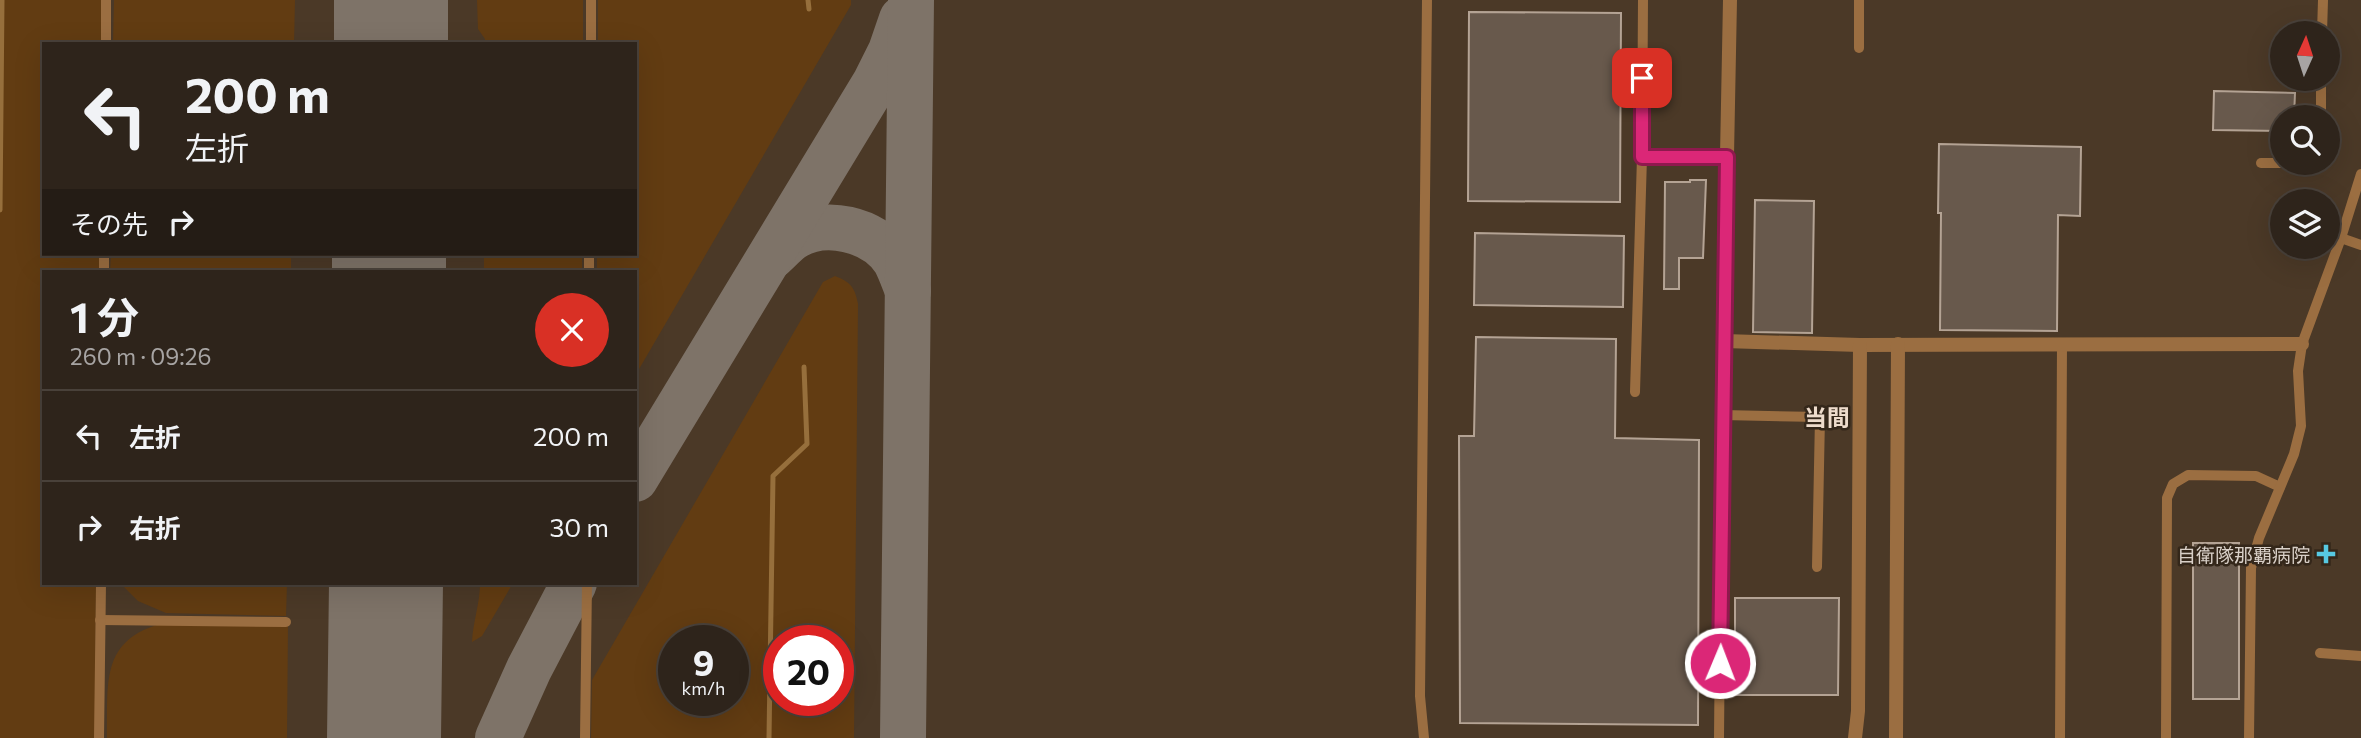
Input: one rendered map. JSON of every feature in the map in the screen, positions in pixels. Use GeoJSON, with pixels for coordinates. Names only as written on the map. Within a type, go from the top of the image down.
{"type":"FeatureCollection","features":[{"type":"Feature","properties":{"kind":"street"},"geometry":{"type":"LineString","coordinates":[[1722,415],[1730,0]]}},
{"type":"Feature","properties":{"kind":"street"},"geometry":{"type":"LineString","coordinates":[[1724,341],[1860,345],[2302,344]]}},
{"type":"Feature","properties":{"kind":"street"},"geometry":{"type":"LineString","coordinates":[[1896,738],[1898,344]]}},
{"type":"Feature","properties":{"kind":"street"},"geometry":{"type":"LineString","coordinates":[[1855,738],[1858,711],[1860,345]]}},
{"type":"Feature","properties":{"kind":"lane"},"geometry":{"type":"LineString","coordinates":[[106,0],[106,42]]}},
{"type":"Feature","properties":{"kind":"lane"},"geometry":{"type":"LineString","coordinates":[[591,0],[591,42]]}},
{"type":"Feature","properties":{"kind":"lane"},"geometry":{"type":"LineString","coordinates":[[1424,738],[1420,696],[1427,0]]}},
{"type":"Feature","properties":{"kind":"lane"},"geometry":{"type":"LineString","coordinates":[[1635,392],[1642,157],[1643,0]]}},
{"type":"Feature","properties":{"kind":"lane"},"geometry":{"type":"LineString","coordinates":[[1859,0],[1859,48]]}},
{"type":"Feature","properties":{"kind":"lane"},"geometry":{"type":"LineString","coordinates":[[2322,21],[2323,0]]}},
{"type":"Feature","properties":{"kind":"lane"},"geometry":{"type":"LineString","coordinates":[[1642,157],[1727,157]]}},
{"type":"Feature","properties":{"kind":"lane"},"geometry":{"type":"LineString","coordinates":[[2261,163],[2270,163]]}},
{"type":"Feature","properties":{"kind":"lane"},"geometry":{"type":"LineString","coordinates":[[2249,738],[2251,568],[2259,538],[2294,454],[2301,426],[2298,371],[2302,344],[2361,174]]}},
{"type":"Feature","properties":{"kind":"lane"},"geometry":{"type":"LineString","coordinates":[[2341,238],[2361,245]]}},
{"type":"Feature","properties":{"kind":"lane"},"geometry":{"type":"LineString","coordinates":[[2060,738],[2062,344]]}},
{"type":"Feature","properties":{"kind":"lane"},"geometry":{"type":"LineString","coordinates":[[1719,738],[1722,415],[1820,418],[1817,567]]}},
{"type":"Feature","properties":{"kind":"lane"},"geometry":{"type":"LineString","coordinates":[[2166,738],[2167,498],[2173,484],[2188,475],[2256,476],[2280,487]]}},
{"type":"Feature","properties":{"kind":"lane"},"geometry":{"type":"LineString","coordinates":[[99,738],[101,585]]}},
{"type":"Feature","properties":{"kind":"lane"},"geometry":{"type":"LineString","coordinates":[[585,738],[587,585]]}},
{"type":"Feature","properties":{"kind":"lane"},"geometry":{"type":"LineString","coordinates":[[100,620],[286,622]]}},
{"type":"Feature","properties":{"kind":"lane"},"geometry":{"type":"LineString","coordinates":[[2320,653],[2361,656]]}},
{"type":"Feature","properties":{"kind":"shaded area"},"geometry":{"type":"Polygon","coordinates":[[[0,0],[2361,0],[2361,738],[0,738],[0,0]]]}},
{"type":"Feature","properties":{"kind":"shaded area"},"geometry":{"type":"Polygon","coordinates":[[[0,0],[102,0],[101,42],[42,42],[42,256],[99,256],[99,270],[42,270],[42,585],[96,585],[95,738],[0,738],[0,0]]]}},
{"type":"Feature","properties":{"kind":"shaded area"},"geometry":{"type":"Polygon","coordinates":[[[114,0],[295,0],[294,42],[113,42],[114,0]]]}},
{"type":"Feature","properties":{"kind":"shaded area"},"geometry":{"type":"Polygon","coordinates":[[[477,0],[583,0],[583,42],[485,42],[478,29],[477,0]]]}},
{"type":"Feature","properties":{"kind":"shaded area"},"geometry":{"type":"Polygon","coordinates":[[[598,0],[851,0],[851,5],[637,373],[637,270],[597,270],[597,256],[637,256],[637,42],[598,42],[598,0]]]}},
{"type":"Feature","properties":{"kind":"shaded area"},"geometry":{"type":"Polygon","coordinates":[[[111,256],[291,256],[291,270],[110,270],[111,256]]]}},
{"type":"Feature","properties":{"kind":"shaded area"},"geometry":{"type":"Polygon","coordinates":[[[484,256],[582,256],[582,270],[484,270],[484,256]]]}},
{"type":"Feature","properties":{"kind":"shaded area"},"geometry":{"type":"Polygon","coordinates":[[[835,276],[849,283],[858,304],[854,738],[591,738],[592,680],[823,282],[835,276]]]}},
{"type":"Feature","properties":{"kind":"shaded area"},"geometry":{"type":"Polygon","coordinates":[[[122,585],[287,585],[286,616],[166,613],[138,601],[122,585]]]}},
{"type":"Feature","properties":{"kind":"shaded area"},"geometry":{"type":"Polygon","coordinates":[[[480,585],[512,585],[482,636],[472,642],[474,627],[480,585]]]}},
{"type":"Feature","properties":{"kind":"shaded area"},"geometry":{"type":"Polygon","coordinates":[[[171,621],[288,624],[287,738],[107,738],[109,679],[120,649],[131,638],[148,628],[171,621]]]}},
{"type":"Feature","properties":{"kind":"building"},"geometry":{"type":"Polygon","coordinates":[[[1469,12],[1621,13],[1620,202],[1468,201],[1469,12]]]}},
{"type":"Feature","properties":{"kind":"building"},"geometry":{"type":"Polygon","coordinates":[[[2214,91],[2295,93],[2294,105],[2270,105],[2270,131],[2213,130],[2214,91]]]}},
{"type":"Feature","properties":{"kind":"building"},"geometry":{"type":"Polygon","coordinates":[[[1939,144],[2081,147],[2080,216],[2058,215],[2057,331],[1940,330],[1939,144]]]}},
{"type":"Feature","properties":{"kind":"building"},"geometry":{"type":"Polygon","coordinates":[[[1706,180],[1703,258],[1679,258],[1679,289],[1664,289],[1665,182],[1706,180]]]}},
{"type":"Feature","properties":{"kind":"building"},"geometry":{"type":"Polygon","coordinates":[[[1755,200],[1814,201],[1812,333],[1753,332],[1755,200]]]}},
{"type":"Feature","properties":{"kind":"building"},"geometry":{"type":"Polygon","coordinates":[[[1475,233],[1624,236],[1623,307],[1474,305],[1475,233]]]}},
{"type":"Feature","properties":{"kind":"building"},"geometry":{"type":"Polygon","coordinates":[[[1476,337],[1616,339],[1615,438],[1699,440],[1698,725],[1460,723],[1459,436],[1474,436],[1476,337]]]}},
{"type":"Feature","properties":{"kind":"building"},"geometry":{"type":"Polygon","coordinates":[[[2193,543],[2239,543],[2239,699],[2193,699],[2193,543]]]}},
{"type":"Feature","properties":{"kind":"building"},"geometry":{"type":"Polygon","coordinates":[[[1735,598],[1839,598],[1838,695],[1735,695],[1735,598]]]}},
{"type":"Feature","properties":{"kind":"waterway"},"geometry":{"type":"LineString","coordinates":[[0,210],[2,0]]}},
{"type":"Feature","properties":{"kind":"waterway"},"geometry":{"type":"LineString","coordinates":[[808,0],[809,9]]}},
{"type":"Feature","properties":{"kind":"waterway"},"geometry":{"type":"LineString","coordinates":[[769,738],[773,476],[807,444],[804,367]]}},
{"type":"Feature","properties":{"kind":"taxiway"},"geometry":{"type":"LineString","coordinates":[[903,738],[911,0]]}},
{"type":"Feature","properties":{"kind":"taxiway"},"geometry":{"type":"LineString","coordinates":[[637,476],[875,83],[891,51],[902,19]]}},
{"type":"Feature","properties":{"kind":"taxiway"},"geometry":{"type":"LineString","coordinates":[[771,257],[792,238],[805,232],[819,228],[848,230],[862,234],[886,249],[895,260],[908,291]]}},
{"type":"Feature","properties":{"kind":"taxiway"},"geometry":{"type":"LineString","coordinates":[[498,738],[529,669],[573,585]]}},
{"type":"Feature","properties":{"kind":"runway"},"geometry":{"type":"LineString","coordinates":[[391,0],[391,42]]}},
{"type":"Feature","properties":{"kind":"runway"},"geometry":{"type":"LineString","coordinates":[[389,256],[389,270]]}},
{"type":"Feature","properties":{"kind":"runway"},"geometry":{"type":"LineString","coordinates":[[384,738],[386,585]]}},
{"type":"Feature","properties":{"kind":"place","name":"自衛隊那覇病院"},"geometry":{"type":"Point","coordinates":[2326,554]}},
{"type":"Feature","properties":{"kind":"district","name":"当間"},"geometry":{"type":"Point","coordinates":[1827,417]}},
{"type":"Feature","properties":{"kind":"route"},"geometry":{"type":"LineString","coordinates":[[1642,78],[1642,157],[1727,157],[1720,663]]}}]}
